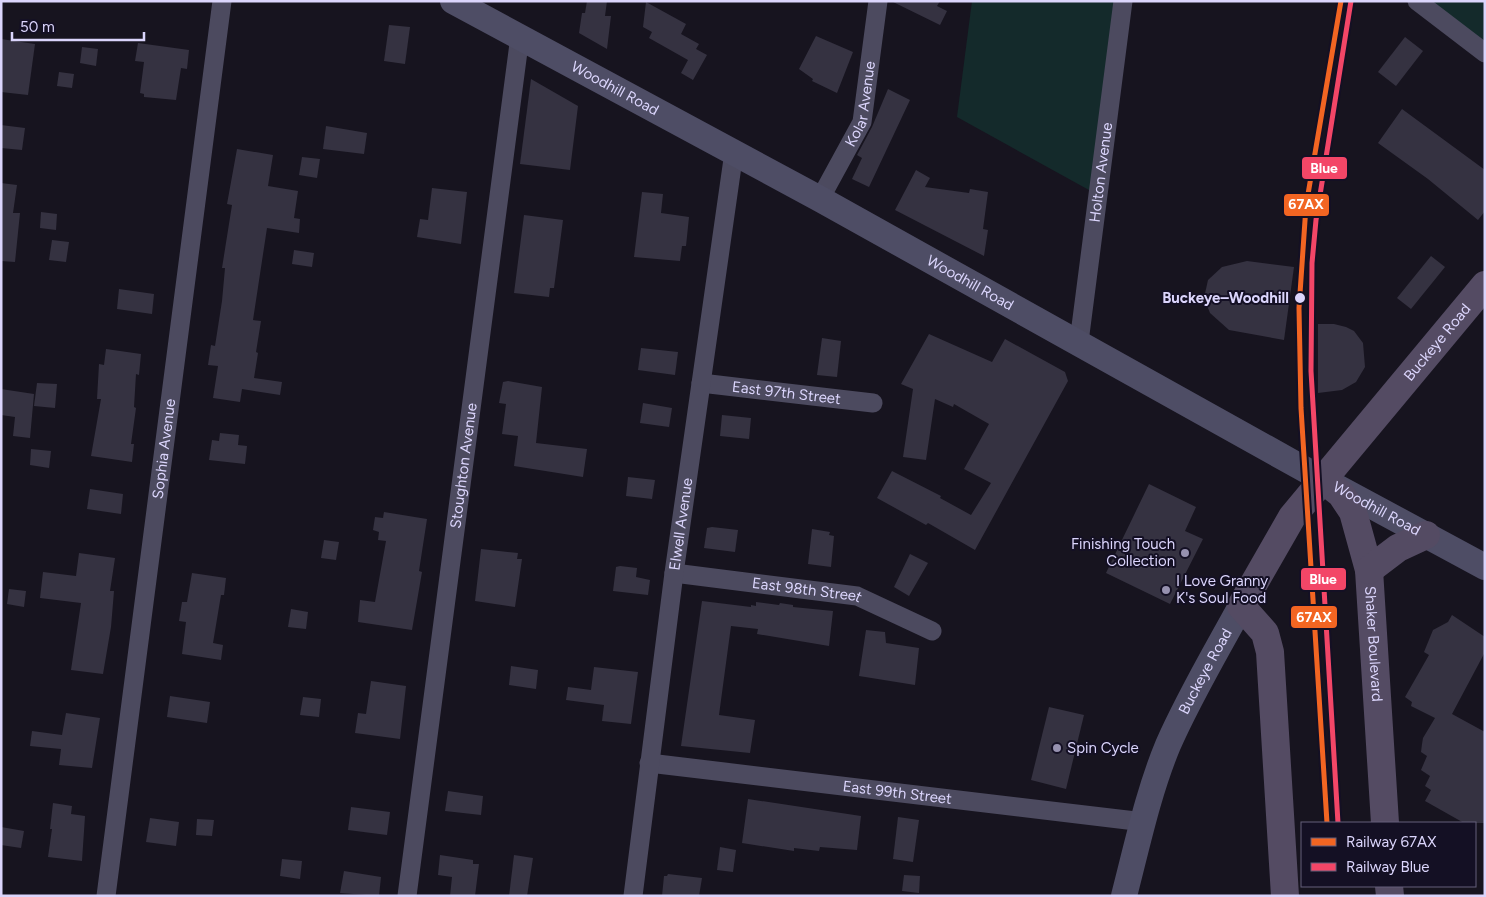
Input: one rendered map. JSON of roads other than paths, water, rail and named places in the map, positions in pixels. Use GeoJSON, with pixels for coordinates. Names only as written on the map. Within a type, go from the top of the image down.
{"type":"FeatureCollection","features":[{"type":"Feature","properties":{"kind":"main road","name":"Woodhill Road"},"geometry":{"type":"LineString","coordinates":[[453,1],[820,199],[1322,479],[1485,566]]}},
{"type":"Feature","properties":{"kind":"main road","name":"Buckeye Road"},"geometry":{"type":"LineString","coordinates":[[1124,896],[1158,773],[1180,719],[1292,517],[1485,285]]}},
{"type":"Feature","properties":{"kind":"main road","name":"Shaker Boulevard"},"geometry":{"type":"LineString","coordinates":[[1322,479],[1341,494],[1353,512],[1369,570],[1385,822]]}},
{"type":"Feature","properties":{"kind":"main road"},"geometry":{"type":"LineString","coordinates":[[1369,570],[1398,548],[1426,535]]}},
{"type":"Feature","properties":{"kind":"main road"},"geometry":{"type":"LineString","coordinates":[[1241,606],[1265,633],[1270,652],[1285,896]]}},
{"type":"Feature","properties":{"kind":"street","name":"Sophia Avenue"},"geometry":{"type":"LineString","coordinates":[[106,896],[222,1]]}},
{"type":"Feature","properties":{"kind":"street","name":"Kolar Avenue"},"geometry":{"type":"LineString","coordinates":[[820,199],[862,122],[878,1]]}},
{"type":"Feature","properties":{"kind":"street","name":"Holton Avenue"},"geometry":{"type":"LineString","coordinates":[[1079,342],[1123,1]]}},
{"type":"Feature","properties":{"kind":"street"},"geometry":{"type":"LineString","coordinates":[[1417,1],[1485,53]]}},
{"type":"Feature","properties":{"kind":"street","name":"Stoughton Avenue"},"geometry":{"type":"LineString","coordinates":[[407,896],[520,36]]}},
{"type":"Feature","properties":{"kind":"street","name":"Elwell Avenue"},"geometry":{"type":"LineString","coordinates":[[633,896],[674,573],[734,152]]}},
{"type":"Feature","properties":{"kind":"street","name":"East 97th Street"},"geometry":{"type":"LineString","coordinates":[[701,383],[873,403]]}},
{"type":"Feature","properties":{"kind":"street","name":"East 98th Street"},"geometry":{"type":"LineString","coordinates":[[674,573],[858,596],[932,631]]}},
{"type":"Feature","properties":{"kind":"street","name":"East 99th Street"},"geometry":{"type":"LineString","coordinates":[[649,764],[1144,822]]}},
{"type":"Feature","properties":{"kind":"rail line","name":"67AX"},"geometry":{"type":"LineString","coordinates":[[1327,822],[1301,408],[1299,308],[1306,206],[1341,1]]}},
{"type":"Feature","properties":{"kind":"rail line","name":"Blue"},"geometry":{"type":"LineString","coordinates":[[1338,822],[1311,371],[1312,263],[1316,220],[1351,1]]}},
{"type":"Feature","properties":{"kind":"place","name":"Buckeye–Woodhill"},"geometry":{"type":"Point","coordinates":[1300,298]}},
{"type":"Feature","properties":{"kind":"place","name":"Finishing Touch Collection"},"geometry":{"type":"Point","coordinates":[1185,553]}},
{"type":"Feature","properties":{"kind":"place","name":"I Love Granny K's Soul Food"},"geometry":{"type":"Point","coordinates":[1166,590]}},
{"type":"Feature","properties":{"kind":"place","name":"Spin Cycle"},"geometry":{"type":"Point","coordinates":[1057,748]}}]}
